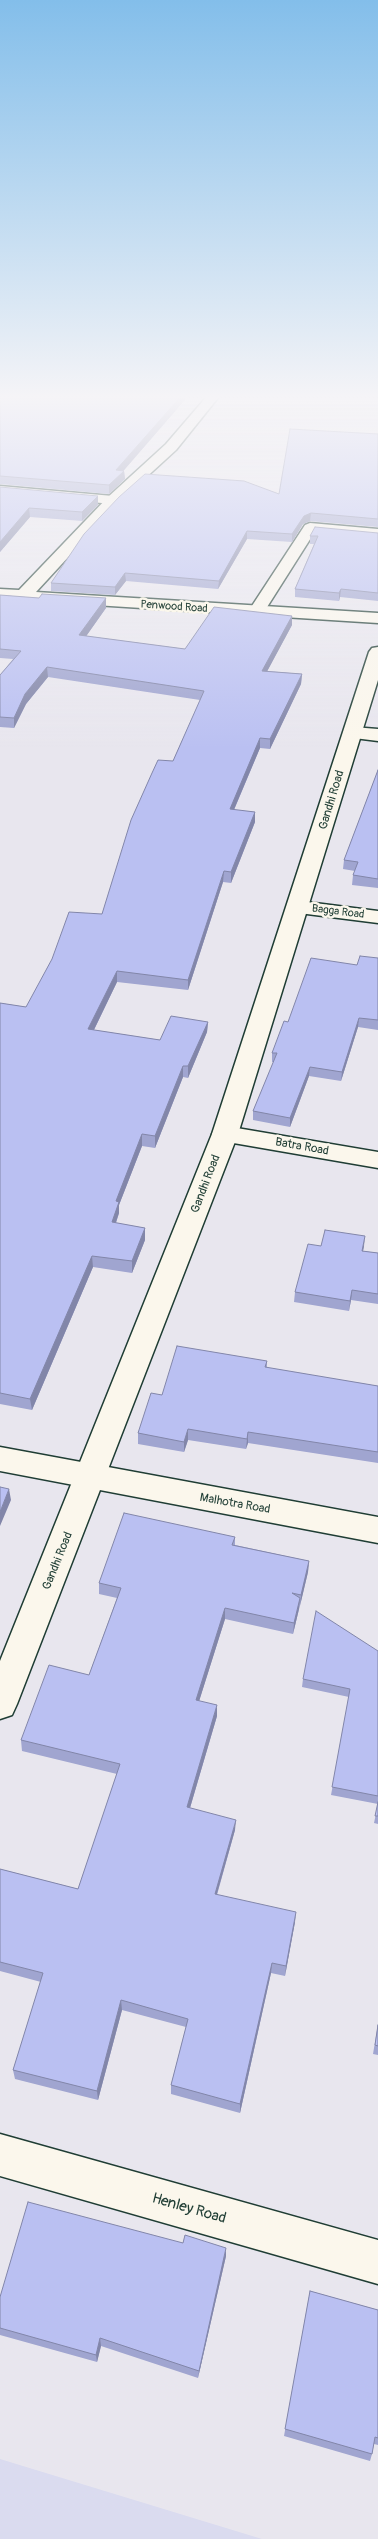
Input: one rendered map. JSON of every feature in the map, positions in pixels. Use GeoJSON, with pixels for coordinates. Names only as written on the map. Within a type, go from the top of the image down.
{"type":"FeatureCollection","features":[{"type":"Feature","properties":{"kind":"street"},"geometry":{"type":"LineString","coordinates":[[23,596],[100,512]]}},
{"type":"Feature","properties":{"kind":"street"},"geometry":{"type":"LineString","coordinates":[[256,612],[310,528],[378,534]]}},
{"type":"Feature","properties":{"kind":"street","name":"Penwood Road"},"geometry":{"type":"LineString","coordinates":[[0,594],[256,612],[378,618]]}},
{"type":"Feature","properties":{"kind":"street","name":"Gandhi Road"},"geometry":{"type":"LineString","coordinates":[[0,1704],[92,1477],[225,1134],[299,907],[366,734],[378,652]]}},
{"type":"Feature","properties":{"kind":"street","name":"Bagga Road"},"geometry":{"type":"LineString","coordinates":[[299,907],[378,917]]}},
{"type":"Feature","properties":{"kind":"street","name":"Batra Road"},"geometry":{"type":"LineString","coordinates":[[225,1134],[378,1160]]}},
{"type":"Feature","properties":{"kind":"street","name":"Malhotra Road"},"geometry":{"type":"LineString","coordinates":[[0,1458],[378,1530]]}},
{"type":"Feature","properties":{"kind":"street","name":"Henley Road"},"geometry":{"type":"LineString","coordinates":[[0,2155],[378,2262]]}},
{"type":"Feature","properties":{"kind":"shaded area"},"geometry":{"type":"Polygon","coordinates":[[[0,2459],[262,2539],[0,2539],[0,2459]]]}},
{"type":"Feature","properties":{"kind":"building"},"geometry":{"type":"Polygon","coordinates":[[[0,512],[25,512],[0,542],[0,512]]]}},
{"type":"Feature","properties":{"kind":"building"},"geometry":{"type":"Polygon","coordinates":[[[104,512],[378,512],[378,519],[311,513],[304,516],[292,534],[247,531],[219,581],[125,573],[115,587],[51,583],[84,534],[104,512]]]}},
{"type":"Feature","properties":{"kind":"building"},"geometry":{"type":"Polygon","coordinates":[[[315,527],[378,533],[378,593],[341,589],[339,593],[295,589],[318,536],[310,536],[315,527]]]}},
{"type":"Feature","properties":{"kind":"building"},"geometry":{"type":"Polygon","coordinates":[[[42,594],[106,598],[79,635],[185,649],[214,607],[292,616],[262,671],[302,674],[270,739],[260,738],[230,809],[255,812],[231,872],[224,871],[188,980],[117,971],[88,1029],[160,1040],[171,1016],[208,1022],[188,1066],[183,1066],[155,1136],[142,1134],[116,1201],[119,1202],[112,1222],[145,1228],[132,1261],[92,1256],[30,1399],[0,1393],[0,1003],[26,1007],[52,959],[69,912],[102,914],[131,820],[152,773],[158,760],[173,761],[204,691],[47,667],[25,694],[14,718],[0,717],[0,675],[21,651],[0,649],[0,595],[39,598],[42,594]]]}},
{"type":"Feature","properties":{"kind":"building"},"geometry":{"type":"Polygon","coordinates":[[[378,770],[378,879],[353,875],[358,862],[344,860],[378,770]]]}},
{"type":"Feature","properties":{"kind":"building"},"geometry":{"type":"Polygon","coordinates":[[[360,956],[378,958],[378,1020],[359,1018],[342,1072],[310,1067],[290,1118],[253,1111],[277,1053],[272,1053],[284,1021],[288,1022],[311,958],[357,965],[360,956]]]}},
{"type":"Feature","properties":{"kind":"building"},"geometry":{"type":"Polygon","coordinates":[[[325,1230],[365,1236],[362,1251],[378,1253],[378,1294],[352,1290],[350,1301],[295,1292],[308,1244],[321,1246],[325,1230]]]}},
{"type":"Feature","properties":{"kind":"building"},"geometry":{"type":"Polygon","coordinates":[[[177,1346],[267,1361],[265,1367],[378,1386],[378,1452],[248,1432],[247,1439],[188,1429],[184,1442],[138,1433],[151,1393],[162,1395],[177,1346]]]}},
{"type":"Feature","properties":{"kind":"building"},"geometry":{"type":"Polygon","coordinates":[[[0,1487],[9,1489],[0,1512],[0,1487]]]}},
{"type":"Feature","properties":{"kind":"building"},"geometry":{"type":"Polygon","coordinates":[[[124,1513],[235,1537],[232,1545],[309,1561],[301,1595],[292,1593],[300,1598],[294,1623],[225,1608],[196,1700],[217,1705],[187,1807],[236,1820],[215,1894],[296,1912],[286,1966],[272,1963],[240,2104],[171,2085],[188,2019],[121,2000],[97,2091],[13,2070],[43,1973],[0,1962],[0,1869],[78,1889],[120,1764],[21,1740],[49,1665],[89,1675],[121,1588],[99,1583],[124,1513]]]}},
{"type":"Feature","properties":{"kind":"building"},"geometry":{"type":"Polygon","coordinates":[[[316,1611],[378,1651],[378,1796],[332,1787],[350,1689],[303,1679],[316,1611]]]}},
{"type":"Feature","properties":{"kind":"building"},"geometry":{"type":"Polygon","coordinates":[[[378,1802],[378,1816],[375,1816],[378,1802]]]}},
{"type":"Feature","properties":{"kind":"building"},"geometry":{"type":"Polygon","coordinates":[[[378,2025],[378,2046],[375,2045],[378,2025]]]}},
{"type":"Feature","properties":{"kind":"building"},"geometry":{"type":"Polygon","coordinates":[[[28,2202],[183,2243],[185,2235],[226,2248],[199,2371],[100,2338],[96,2355],[0,2328],[0,2297],[28,2202]]]}},
{"type":"Feature","properties":{"kind":"building"},"geometry":{"type":"Polygon","coordinates":[[[310,2291],[378,2310],[378,2438],[375,2437],[372,2454],[285,2429],[310,2291]]]}}]}
